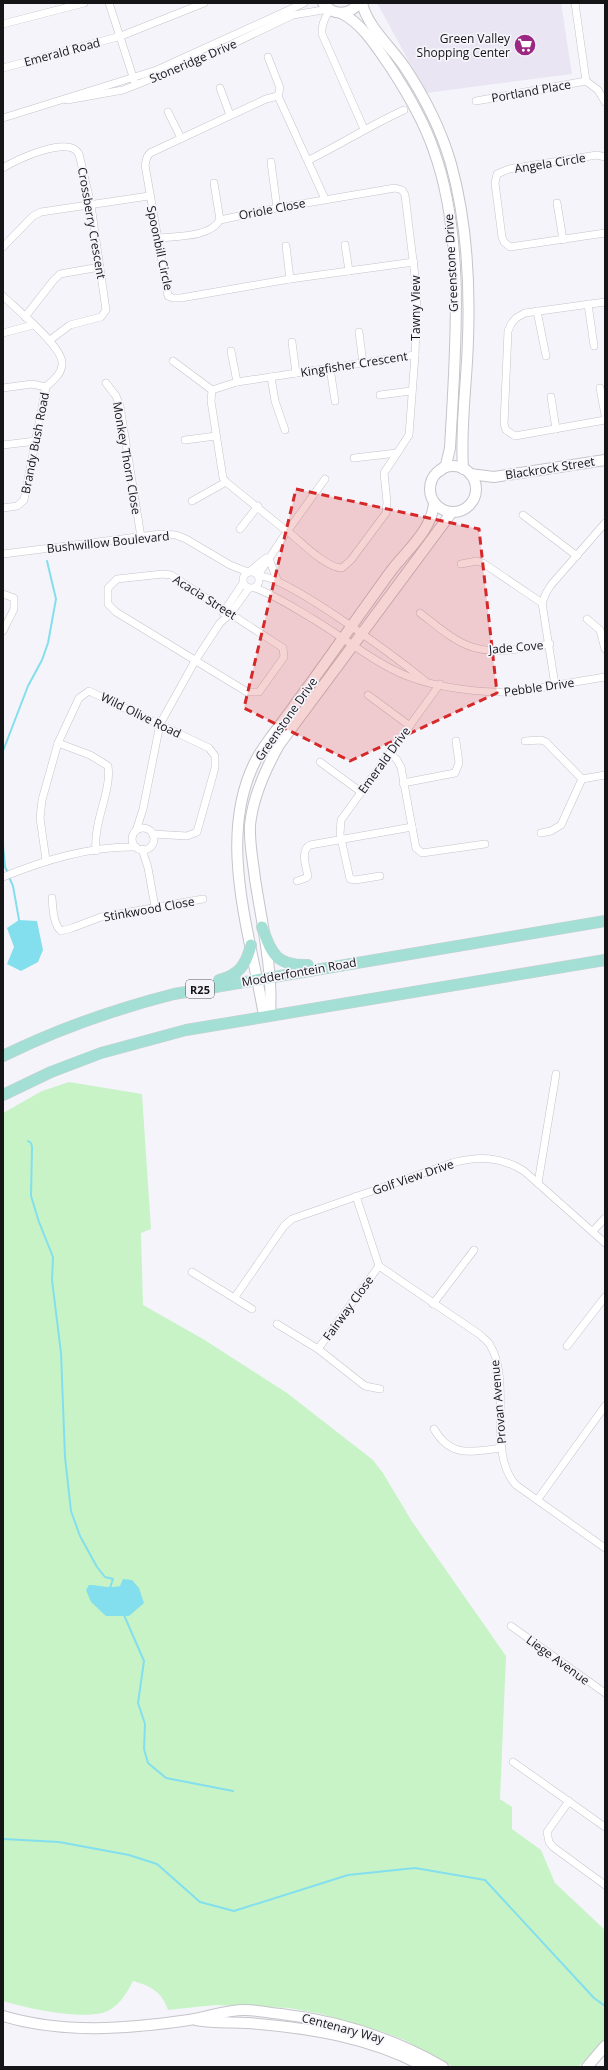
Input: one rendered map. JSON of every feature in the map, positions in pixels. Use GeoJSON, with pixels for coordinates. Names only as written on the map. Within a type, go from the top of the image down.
{"type":"FeatureCollection","features":[{"type":"Feature","properties":{"kind":"main road"},"geometry":{"type":"LineString","coordinates":[[341,13],[352,10],[361,3]]}},
{"type":"Feature","properties":{"kind":"main road","name":"Greenstone Drive"},"geometry":{"type":"LineString","coordinates":[[361,3],[368,18],[400,61],[422,95],[444,143],[455,183],[462,222],[468,300],[466,472]]}},
{"type":"Feature","properties":{"kind":"main road","name":"Greenstone Drive"},"geometry":{"type":"LineString","coordinates":[[327,7],[341,13],[358,25],[402,84],[426,132],[444,184],[452,242],[455,288],[450,448],[446,464],[440,471]]}},
{"type":"Feature","properties":{"kind":"main road","name":"Blackrock Street"},"geometry":{"type":"LineString","coordinates":[[466,472],[494,477],[605,460]]}},
{"type":"Feature","properties":{"kind":"main road"},"geometry":{"type":"LineString","coordinates":[[452,467],[466,472],[475,486],[475,492],[469,505],[463,510],[452,512],[444,510],[434,503],[430,489],[434,476],[440,471],[452,467]]}},
{"type":"Feature","properties":{"kind":"main road","name":"Blackrock Street"},"geometry":{"type":"LineString","coordinates":[[475,492],[494,477]]}},
{"type":"Feature","properties":{"kind":"main road","name":"Greenstone Drive"},"geometry":{"type":"LineString","coordinates":[[267,1015],[241,899],[237,857],[239,819],[249,778],[257,758],[271,737],[353,627],[391,572],[426,527],[434,513],[434,503]]}},
{"type":"Feature","properties":{"kind":"main road","name":"Greenstone Drive"},"geometry":{"type":"LineString","coordinates":[[267,1015],[270,977],[250,849],[250,823],[260,784],[266,768],[279,745],[452,512]]}},
{"type":"Feature","properties":{"kind":"main road","name":"Modderfontein Road"},"geometry":{"type":"LineString","coordinates":[[3,1056],[75,1025],[116,1010],[174,994],[406,953],[605,921]]}},
{"type":"Feature","properties":{"kind":"main road"},"geometry":{"type":"LineString","coordinates":[[262,927],[272,953],[281,961],[288,964],[311,965],[406,953]]}},
{"type":"Feature","properties":{"kind":"main road"},"geometry":{"type":"LineString","coordinates":[[174,994],[237,974],[245,964],[251,945]]}},
{"type":"Feature","properties":{"kind":"main road"},"geometry":{"type":"LineString","coordinates":[[3,1095],[51,1072],[101,1053],[186,1030],[267,1015],[605,960]]}},
{"type":"Feature","properties":{"kind":"main road","name":"Centenary Way"},"geometry":{"type":"LineString","coordinates":[[3,2016],[21,2022],[57,2027],[96,2028],[190,2020],[223,2012],[246,2010],[316,2019],[370,2032],[415,2050],[444,2067]]}},
{"type":"Feature","properties":{"kind":"main road","name":"Centenary Way"},"geometry":{"type":"LineString","coordinates":[[190,2020],[314,2030],[364,2041],[412,2060],[425,2067]]}},
{"type":"Feature","properties":{"kind":"main road"},"geometry":{"type":"LineString","coordinates":[[588,2067],[605,2046]]}},
{"type":"Feature","properties":{"kind":"main road"},"geometry":{"type":"LineString","coordinates":[[591,2067],[598,2055]]}},
{"type":"Feature","properties":{"kind":"street"},"geometry":{"type":"LineString","coordinates":[[3,24],[84,3]]}},
{"type":"Feature","properties":{"kind":"street"},"geometry":{"type":"LineString","coordinates":[[109,3],[135,82]]}},
{"type":"Feature","properties":{"kind":"street","name":"Emerald Road"},"geometry":{"type":"LineString","coordinates":[[3,68],[121,36],[204,3]]}},
{"type":"Feature","properties":{"kind":"street","name":"Stoneridge Drive"},"geometry":{"type":"LineString","coordinates":[[135,82],[304,3]]}},
{"type":"Feature","properties":{"kind":"street","name":"Portland Place"},"geometry":{"type":"LineString","coordinates":[[575,3],[586,81],[598,90],[605,102]]}},
{"type":"Feature","properties":{"kind":"street"},"geometry":{"type":"LineString","coordinates":[[327,7],[322,34],[364,129]]}},
{"type":"Feature","properties":{"kind":"street","name":"Stoneridge Drive"},"geometry":{"type":"LineString","coordinates":[[3,118],[52,101],[82,99],[135,82],[199,60],[293,15],[327,7]]}},
{"type":"Feature","properties":{"kind":"street"},"geometry":{"type":"LineString","coordinates":[[268,57],[280,88],[278,96],[309,160],[325,199],[395,188],[402,190],[406,195],[414,262]]}},
{"type":"Feature","properties":{"kind":"street","name":"Portland Place"},"geometry":{"type":"LineString","coordinates":[[476,101],[586,81]]}},
{"type":"Feature","properties":{"kind":"street"},"geometry":{"type":"LineString","coordinates":[[220,88],[230,115]]}},
{"type":"Feature","properties":{"kind":"street","name":"Spoonbill Circle"},"geometry":{"type":"LineString","coordinates":[[278,96],[271,96],[230,115],[150,153],[147,157],[145,165],[149,196],[168,296],[173,298],[290,279],[414,262]]}},
{"type":"Feature","properties":{"kind":"street"},"geometry":{"type":"LineString","coordinates":[[309,160],[352,138],[364,129],[404,110]]}},
{"type":"Feature","properties":{"kind":"street"},"geometry":{"type":"LineString","coordinates":[[168,112],[181,138]]}},
{"type":"Feature","properties":{"kind":"street","name":"Crossberry Crescent"},"geometry":{"type":"LineString","coordinates":[[3,168],[21,158],[58,146],[74,148],[79,154],[90,205],[106,305],[104,314],[97,320],[66,327],[50,340]]}},
{"type":"Feature","properties":{"kind":"street","name":"Angela Circle"},"geometry":{"type":"LineString","coordinates":[[563,240],[514,247],[506,245],[502,237],[500,222],[496,182],[497,174],[509,169],[597,155],[605,157]]}},
{"type":"Feature","properties":{"kind":"street"},"geometry":{"type":"LineString","coordinates":[[271,162],[277,208]]}},
{"type":"Feature","properties":{"kind":"street"},"geometry":{"type":"LineString","coordinates":[[157,238],[207,231],[214,227],[220,220],[214,183]]}},
{"type":"Feature","properties":{"kind":"street"},"geometry":{"type":"LineString","coordinates":[[4,245],[33,216],[41,212],[149,196]]}},
{"type":"Feature","properties":{"kind":"street","name":"Oriole Close"},"geometry":{"type":"LineString","coordinates":[[220,220],[325,199]]}},
{"type":"Feature","properties":{"kind":"street"},"geometry":{"type":"LineString","coordinates":[[557,203],[563,240],[605,233]]}},
{"type":"Feature","properties":{"kind":"street"},"geometry":{"type":"LineString","coordinates":[[344,245],[349,271]]}},
{"type":"Feature","properties":{"kind":"street"},"geometry":{"type":"LineString","coordinates":[[286,246],[290,279]]}},
{"type":"Feature","properties":{"kind":"street","name":"Tawny View"},"geometry":{"type":"LineString","coordinates":[[414,262],[417,307],[415,355]]}},
{"type":"Feature","properties":{"kind":"street"},"geometry":{"type":"LineString","coordinates":[[25,318],[60,274],[100,267]]}},
{"type":"Feature","properties":{"kind":"street","name":"Brandy Bush Road"},"geometry":{"type":"LineString","coordinates":[[3,296],[50,340],[60,353],[62,364],[58,375],[46,387],[24,500],[17,506],[3,508]]}},
{"type":"Feature","properties":{"kind":"street"},"geometry":{"type":"LineString","coordinates":[[605,302],[524,313],[516,318],[511,324],[508,331],[504,424],[506,430],[515,436],[605,420]]}},
{"type":"Feature","properties":{"kind":"street"},"geometry":{"type":"LineString","coordinates":[[588,304],[594,346]]}},
{"type":"Feature","properties":{"kind":"street"},"geometry":{"type":"LineString","coordinates":[[537,311],[546,356]]}},
{"type":"Feature","properties":{"kind":"street"},"geometry":{"type":"LineString","coordinates":[[3,333],[33,325]]}},
{"type":"Feature","properties":{"kind":"street"},"geometry":{"type":"LineString","coordinates":[[359,332],[363,363]]}},
{"type":"Feature","properties":{"kind":"street"},"geometry":{"type":"LineString","coordinates":[[292,342],[296,373]]}},
{"type":"Feature","properties":{"kind":"street"},"geometry":{"type":"LineString","coordinates":[[232,351],[237,382]]}},
{"type":"Feature","properties":{"kind":"street","name":"Kingfisher Crescent"},"geometry":{"type":"LineString","coordinates":[[212,390],[237,382],[415,355],[411,391],[410,429],[405,441],[384,473],[387,502],[386,513],[346,566],[342,568],[332,566],[287,532],[258,506],[226,482]]}},
{"type":"Feature","properties":{"kind":"street"},"geometry":{"type":"LineString","coordinates":[[173,361],[212,390],[211,401],[216,436],[226,482],[192,501]]}},
{"type":"Feature","properties":{"kind":"street"},"geometry":{"type":"LineString","coordinates":[[330,368],[335,401]]}},
{"type":"Feature","properties":{"kind":"street"},"geometry":{"type":"LineString","coordinates":[[271,377],[275,401],[285,430]]}},
{"type":"Feature","properties":{"kind":"street","name":"Monkey Thorn Close"},"geometry":{"type":"LineString","coordinates":[[106,383],[116,396],[120,406],[141,537]]}},
{"type":"Feature","properties":{"kind":"street"},"geometry":{"type":"LineString","coordinates":[[3,388],[32,384],[46,387]]}},
{"type":"Feature","properties":{"kind":"street"},"geometry":{"type":"LineString","coordinates":[[600,388],[605,415]]}},
{"type":"Feature","properties":{"kind":"street"},"geometry":{"type":"LineString","coordinates":[[380,395],[411,391]]}},
{"type":"Feature","properties":{"kind":"street"},"geometry":{"type":"LineString","coordinates":[[551,397],[556,429]]}},
{"type":"Feature","properties":{"kind":"street"},"geometry":{"type":"LineString","coordinates":[[185,440],[216,436]]}},
{"type":"Feature","properties":{"kind":"street"},"geometry":{"type":"LineString","coordinates":[[3,445],[36,441]]}},
{"type":"Feature","properties":{"kind":"street"},"geometry":{"type":"LineString","coordinates":[[354,458],[397,453]]}},
{"type":"Feature","properties":{"kind":"street"},"geometry":{"type":"LineString","coordinates":[[155,908],[148,868],[134,834],[143,809],[160,724],[195,660],[220,623],[231,613],[252,588],[259,584],[258,576],[269,558],[325,480]]}},
{"type":"Feature","properties":{"kind":"street"},"geometry":{"type":"LineString","coordinates":[[240,529],[258,506]]}},
{"type":"Feature","properties":{"kind":"street"},"geometry":{"type":"LineString","coordinates":[[523,515],[577,556]]}},
{"type":"Feature","properties":{"kind":"street"},"geometry":{"type":"LineString","coordinates":[[555,685],[550,644],[542,603],[549,589],[605,523]]}},
{"type":"Feature","properties":{"kind":"street","name":"Bushwillow Boulevard"},"geometry":{"type":"LineString","coordinates":[[3,554],[161,534],[176,535],[186,539],[230,566],[249,572]]}},
{"type":"Feature","properties":{"kind":"street"},"geometry":{"type":"LineString","coordinates":[[220,623],[224,609],[243,582],[244,575],[269,558]]}},
{"type":"Feature","properties":{"kind":"street"},"geometry":{"type":"LineString","coordinates":[[269,558],[278,582]]}},
{"type":"Feature","properties":{"kind":"street"},"geometry":{"type":"LineString","coordinates":[[461,564],[477,561],[483,563],[542,603]]}},
{"type":"Feature","properties":{"kind":"street","name":"Bushwillow Boulevard"},"geometry":{"type":"LineString","coordinates":[[230,566],[243,582]]}},
{"type":"Feature","properties":{"kind":"street"},"geometry":{"type":"LineString","coordinates":[[249,572],[258,576],[268,577],[278,582],[353,627]]}},
{"type":"Feature","properties":{"kind":"street","name":"Acacia Street"},"geometry":{"type":"LineString","coordinates":[[163,574],[171,575],[231,613],[283,648],[284,657],[259,692],[247,692],[112,608],[108,604],[108,588],[117,579],[163,574]]}},
{"type":"Feature","properties":{"kind":"street"},"geometry":{"type":"LineString","coordinates":[[243,582],[252,588],[269,593],[344,638]]}},
{"type":"Feature","properties":{"kind":"street"},"geometry":{"type":"LineString","coordinates":[[3,594],[14,598],[15,605],[3,631]]}},
{"type":"Feature","properties":{"kind":"street","name":"Jade Cove"},"geometry":{"type":"LineString","coordinates":[[420,613],[460,642],[484,650],[509,650],[550,644]]}},
{"type":"Feature","properties":{"kind":"street"},"geometry":{"type":"LineString","coordinates":[[587,619],[600,630],[605,649]]}},
{"type":"Feature","properties":{"kind":"street","name":"Pebble Drive"},"geometry":{"type":"LineString","coordinates":[[353,627],[426,681]]}},
{"type":"Feature","properties":{"kind":"street","name":"Pebble Drive"},"geometry":{"type":"LineString","coordinates":[[344,638],[384,664],[407,676],[440,684],[500,692],[514,692],[605,677]]}},
{"type":"Feature","properties":{"kind":"street","name":"Emerald Drive"},"geometry":{"type":"LineString","coordinates":[[380,876],[355,880],[350,879],[342,840],[342,820],[440,684]]}},
{"type":"Feature","properties":{"kind":"street","name":"Wild Olive Road"},"geometry":{"type":"LineString","coordinates":[[46,860],[40,810],[58,743],[79,698],[89,691],[209,748],[215,756],[216,762],[197,832],[187,836],[171,837],[153,834]]}},
{"type":"Feature","properties":{"kind":"street"},"geometry":{"type":"LineString","coordinates":[[368,695],[410,726]]}},
{"type":"Feature","properties":{"kind":"street"},"geometry":{"type":"LineString","coordinates":[[525,741],[541,740],[546,742],[582,779]]}},
{"type":"Feature","properties":{"kind":"street"},"geometry":{"type":"LineString","coordinates":[[403,783],[455,773],[459,763],[456,741]]}},
{"type":"Feature","properties":{"kind":"street"},"geometry":{"type":"LineString","coordinates":[[58,743],[90,755],[108,766],[108,779],[95,835],[96,851]]}},
{"type":"Feature","properties":{"kind":"street"},"geometry":{"type":"LineString","coordinates":[[390,754],[399,763],[416,848],[419,852],[425,853],[485,844]]}},
{"type":"Feature","properties":{"kind":"street"},"geometry":{"type":"LineString","coordinates":[[320,762],[361,792]]}},
{"type":"Feature","properties":{"kind":"street"},"geometry":{"type":"LineString","coordinates":[[582,779],[605,775]]}},
{"type":"Feature","properties":{"kind":"street"},"geometry":{"type":"LineString","coordinates":[[541,833],[551,831],[561,825],[582,779]]}},
{"type":"Feature","properties":{"kind":"street"},"geometry":{"type":"LineString","coordinates":[[143,809],[145,828],[153,834],[148,868]]}},
{"type":"Feature","properties":{"kind":"street"},"geometry":{"type":"LineString","coordinates":[[297,881],[308,876],[305,854],[307,847],[412,827]]}},
{"type":"Feature","properties":{"kind":"street"},"geometry":{"type":"LineString","coordinates":[[116,846],[145,828]]}},
{"type":"Feature","properties":{"kind":"street","name":"Wild Olive Road"},"geometry":{"type":"LineString","coordinates":[[139,848],[152,845],[171,837]]}},
{"type":"Feature","properties":{"kind":"street"},"geometry":{"type":"LineString","coordinates":[[3,877],[46,860],[116,846],[139,848]]}},
{"type":"Feature","properties":{"kind":"street","name":"Stinkwood Close"},"geometry":{"type":"LineString","coordinates":[[52,898],[57,928],[61,931],[101,917],[203,899]]}},
{"type":"Feature","properties":{"kind":"street"},"geometry":{"type":"LineString","coordinates":[[538,1183],[556,1074]]}},
{"type":"Feature","properties":{"kind":"street","name":"Golf View Drive"},"geometry":{"type":"LineString","coordinates":[[235,1297],[284,1226],[292,1219],[452,1163],[474,1158],[513,1164],[538,1183],[605,1243]]}},
{"type":"Feature","properties":{"kind":"street"},"geometry":{"type":"LineString","coordinates":[[356,1196],[379,1266]]}},
{"type":"Feature","properties":{"kind":"street"},"geometry":{"type":"LineString","coordinates":[[593,1231],[605,1218]]}},
{"type":"Feature","properties":{"kind":"street"},"geometry":{"type":"LineString","coordinates":[[433,1304],[474,1250]]}},
{"type":"Feature","properties":{"kind":"street","name":"Provan Avenue"},"geometry":{"type":"LineString","coordinates":[[379,1266],[479,1334],[490,1344],[497,1367],[502,1448],[506,1471],[510,1479],[516,1485],[538,1499],[605,1548]]}},
{"type":"Feature","properties":{"kind":"street","name":"Fairway Close"},"geometry":{"type":"LineString","coordinates":[[318,1349],[379,1266]]}},
{"type":"Feature","properties":{"kind":"street"},"geometry":{"type":"LineString","coordinates":[[192,1272],[235,1297],[252,1309]]}},
{"type":"Feature","properties":{"kind":"street"},"geometry":{"type":"LineString","coordinates":[[567,1346],[605,1297]]}},
{"type":"Feature","properties":{"kind":"street","name":"Fairway Close"},"geometry":{"type":"LineString","coordinates":[[277,1324],[318,1349],[365,1386],[380,1389]]}},
{"type":"Feature","properties":{"kind":"street"},"geometry":{"type":"LineString","coordinates":[[538,1499],[605,1406]]}},
{"type":"Feature","properties":{"kind":"street"},"geometry":{"type":"LineString","coordinates":[[434,1429],[443,1443],[456,1450],[502,1448]]}},
{"type":"Feature","properties":{"kind":"street","name":"Liege Avenue"},"geometry":{"type":"LineString","coordinates":[[512,1626],[605,1693]]}},
{"type":"Feature","properties":{"kind":"street"},"geometry":{"type":"LineString","coordinates":[[513,1762],[605,1827]]}},
{"type":"Feature","properties":{"kind":"street"},"geometry":{"type":"LineString","coordinates":[[569,1801],[547,1832],[549,1842],[553,1847],[605,1885]]}},
{"type":"Feature","properties":{"kind":"highlighted area"},"geometry":{"type":"Polygon","coordinates":[[[296,489],[479,529],[497,693],[350,761],[244,708],[296,489]]]}},
{"type":"Feature","properties":{"kind":"shaded area","name":"Green Valley Shopping Center"},"geometry":{"type":"Polygon","coordinates":[[[377,3],[561,3],[572,74],[426,93],[377,3]]]}},
{"type":"Feature","properties":{"kind":"green space"},"geometry":{"type":"Polygon","coordinates":[[[69,1082],[142,1094],[151,1229],[141,1233],[143,1305],[203,1339],[287,1393],[373,1460],[383,1473],[411,1520],[506,1656],[500,1799],[512,1807],[512,1829],[541,1850],[555,1883],[605,1930],[605,2040],[578,2067],[453,2067],[404,2040],[383,2032],[321,2014],[289,2008],[215,2005],[168,2010],[159,1994],[145,1985],[133,1981],[118,2004],[102,2013],[89,2015],[58,2013],[3,2001],[3,1113],[42,1091],[69,1082]]]}},
{"type":"Feature","properties":{"kind":"water"},"geometry":{"type":"Polygon","coordinates":[[[19,920],[37,921],[43,950],[38,962],[21,971],[7,964],[14,947],[7,928],[19,920]]]}},
{"type":"Feature","properties":{"kind":"water"},"geometry":{"type":"Polygon","coordinates":[[[123,1579],[132,1580],[139,1588],[144,1603],[129,1616],[106,1616],[91,1602],[86,1590],[89,1585],[107,1587],[120,1586],[123,1579]]]}},
{"type":"Feature","properties":{"kind":"waterway"},"geometry":{"type":"LineString","coordinates":[[3,751],[28,686],[42,660],[48,643],[56,599],[47,561]]}},
{"type":"Feature","properties":{"kind":"waterway"},"geometry":{"type":"LineString","coordinates":[[3,845],[5,867],[8,873]]}},
{"type":"Feature","properties":{"kind":"waterway"},"geometry":{"type":"LineString","coordinates":[[9,877],[13,886],[19,920]]}},
{"type":"Feature","properties":{"kind":"waterway"},"geometry":{"type":"LineString","coordinates":[[28,1141],[31,1143],[32,1147],[31,1196],[39,1222],[53,1257],[52,1280],[61,1353],[65,1457],[71,1511],[80,1536],[97,1567],[105,1577],[113,1579],[109,1591]]}},
{"type":"Feature","properties":{"kind":"waterway"},"geometry":{"type":"LineString","coordinates":[[124,1615],[144,1661],[138,1703],[145,1724],[144,1749],[148,1763],[166,1778],[233,1791]]}},
{"type":"Feature","properties":{"kind":"waterway"},"geometry":{"type":"LineString","coordinates":[[3,1839],[59,1842],[129,1855],[157,1864],[200,1902],[234,1911],[348,1875],[415,1868],[485,1880],[594,1998],[605,2006]]}},
{"type":"Feature","properties":{"kind":"place","name":"Green Valley Shopping Center"},"geometry":{"type":"Point","coordinates":[525,45]}}]}
